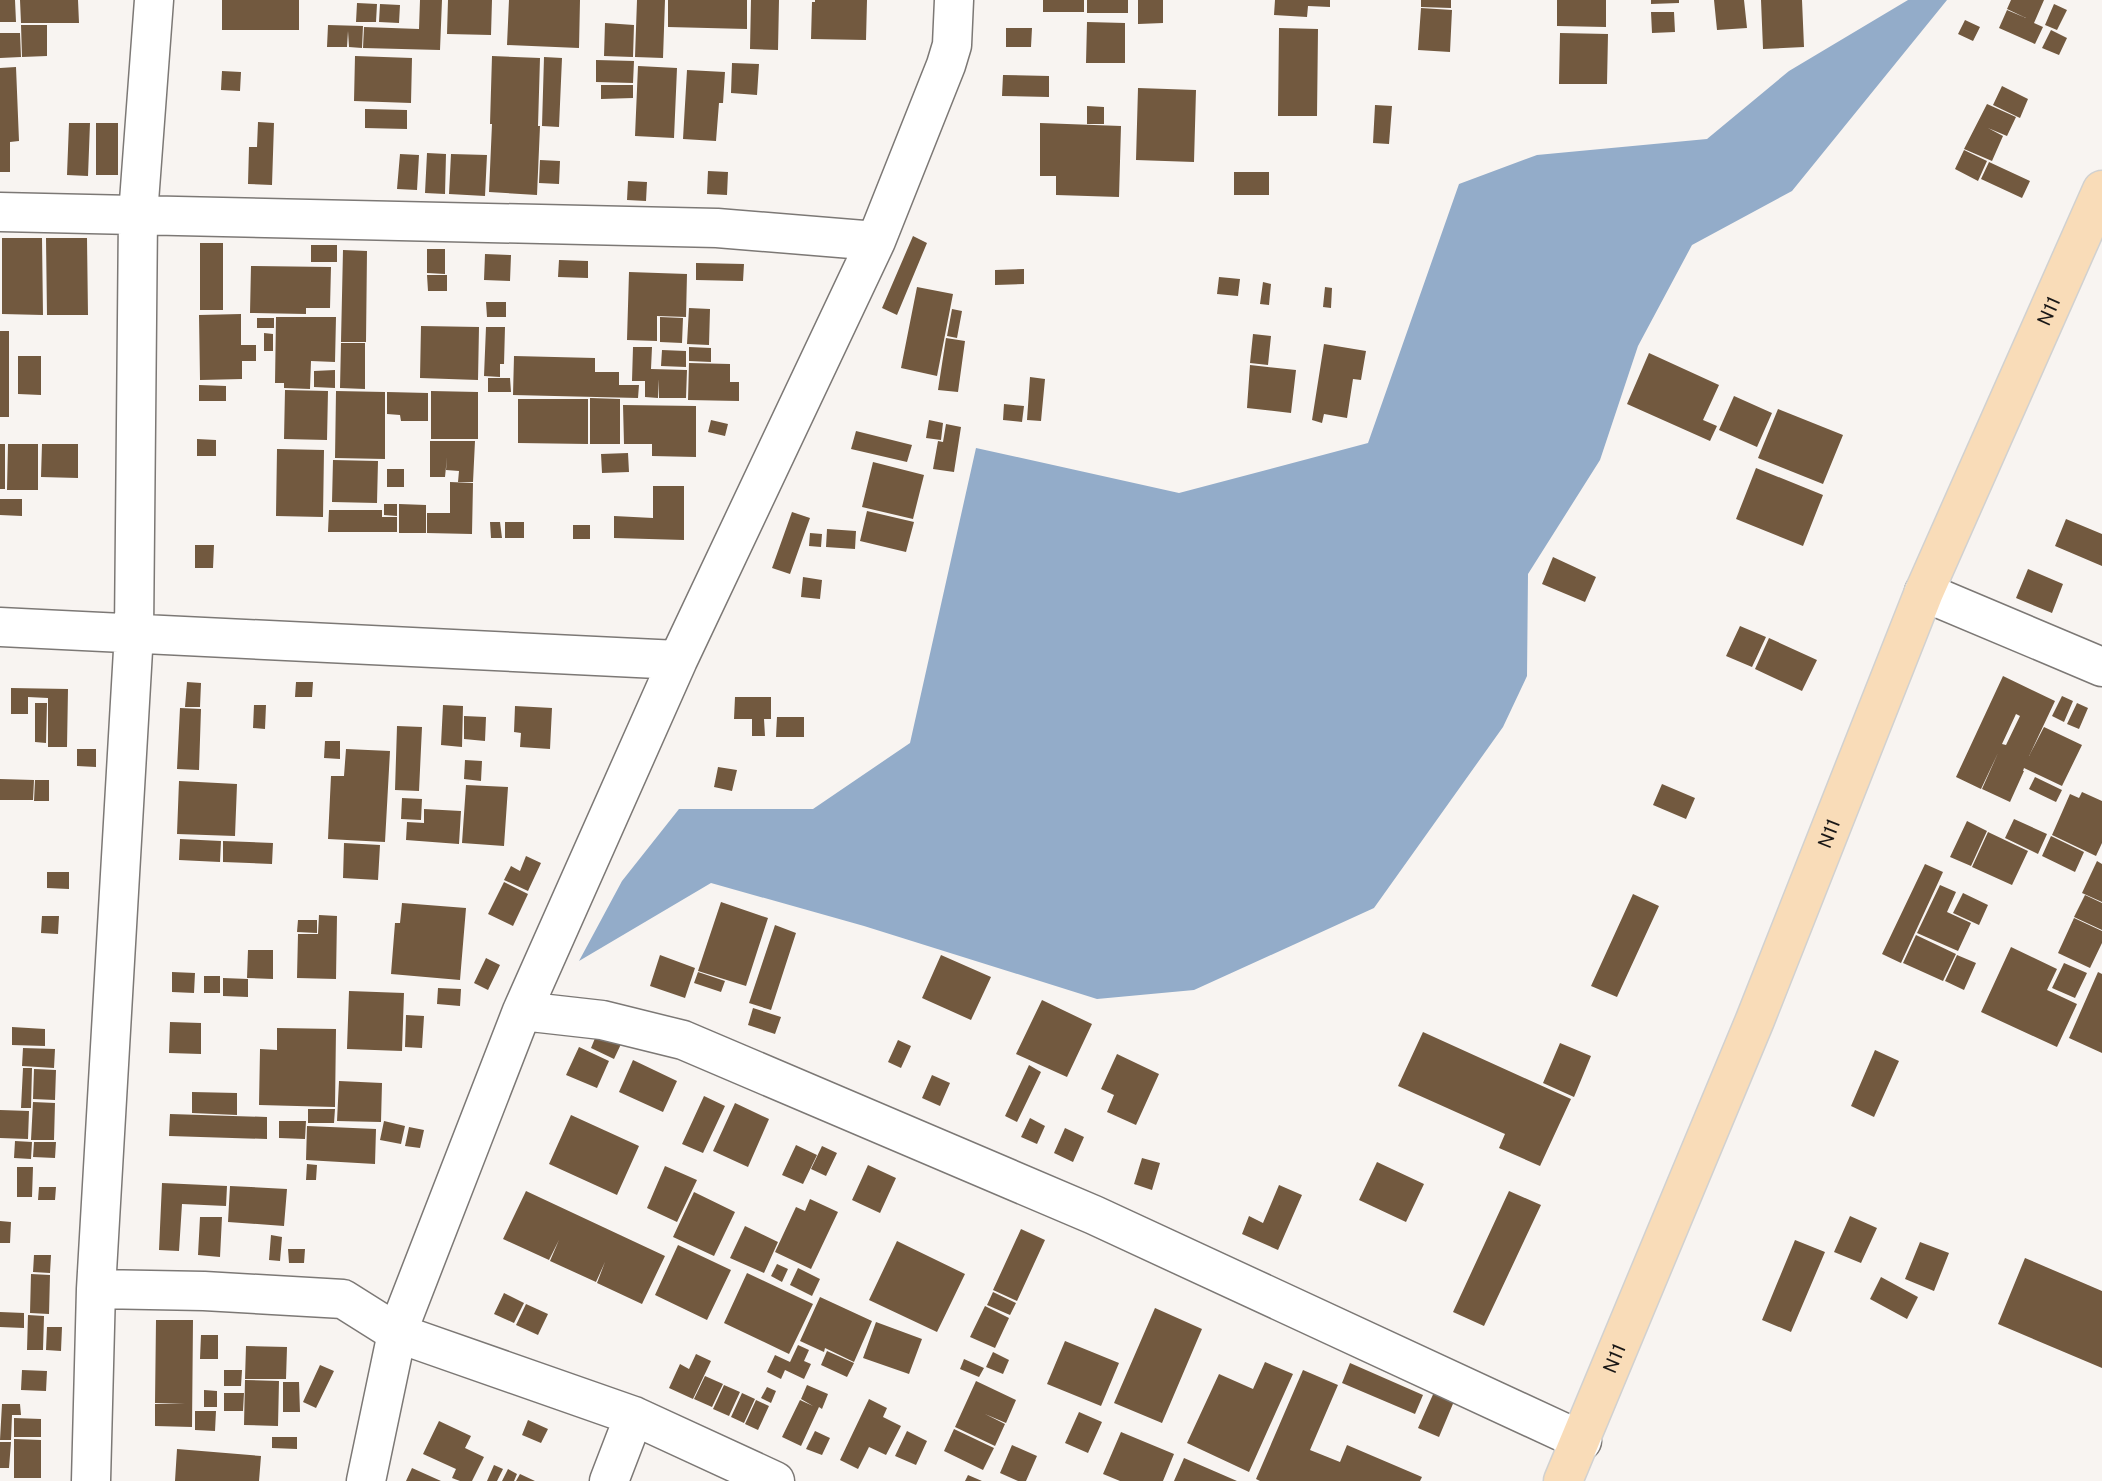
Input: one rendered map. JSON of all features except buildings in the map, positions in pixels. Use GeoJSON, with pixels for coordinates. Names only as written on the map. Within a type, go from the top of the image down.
{"type":"FeatureCollection","features":[{"type":"Feature","properties":{"kind":"main road","name":"N11"},"geometry":{"type":"LineString","coordinates":[[1563,1481],[1582,1441],[1755,1020],[1924,592],[2102,190]]}},
{"type":"Feature","properties":{"kind":"street"},"geometry":{"type":"LineString","coordinates":[[91,1481],[96,1289],[134,633],[138,215],[154,0]]}},
{"type":"Feature","properties":{"kind":"street"},"geometry":{"type":"LineString","coordinates":[[366,1481],[397,1333],[522,1011],[678,660],[876,241],[946,65],[952,45],[954,0]]}},
{"type":"Feature","properties":{"kind":"street"},"geometry":{"type":"LineString","coordinates":[[0,212],[717,228],[876,241]]}},
{"type":"Feature","properties":{"kind":"street"},"geometry":{"type":"LineString","coordinates":[[1924,592],[2102,667]]}},
{"type":"Feature","properties":{"kind":"street"},"geometry":{"type":"LineString","coordinates":[[0,627],[678,660]]}},
{"type":"Feature","properties":{"kind":"street"},"geometry":{"type":"LineString","coordinates":[[522,1011],[602,1020],[684,1040],[1094,1215],[1582,1441]]}},
{"type":"Feature","properties":{"kind":"street"},"geometry":{"type":"LineString","coordinates":[[96,1289],[204,1290],[343,1299],[397,1333],[634,1416],[775,1481]]}},
{"type":"Feature","properties":{"kind":"street"},"geometry":{"type":"LineString","coordinates":[[609,1481],[634,1416]]}},
{"type":"Feature","properties":{"kind":"water"},"geometry":{"type":"Polygon","coordinates":[[[1908,0],[1947,0],[1792,191],[1692,245],[1638,346],[1600,460],[1528,574],[1527,676],[1503,727],[1374,908],[1194,990],[1097,999],[864,926],[711,883],[579,961],[622,881],[679,809],[813,809],[910,743],[976,448],[1179,493],[1368,443],[1459,184],[1537,155],[1707,139],[1789,71],[1908,0]]]}}]}
